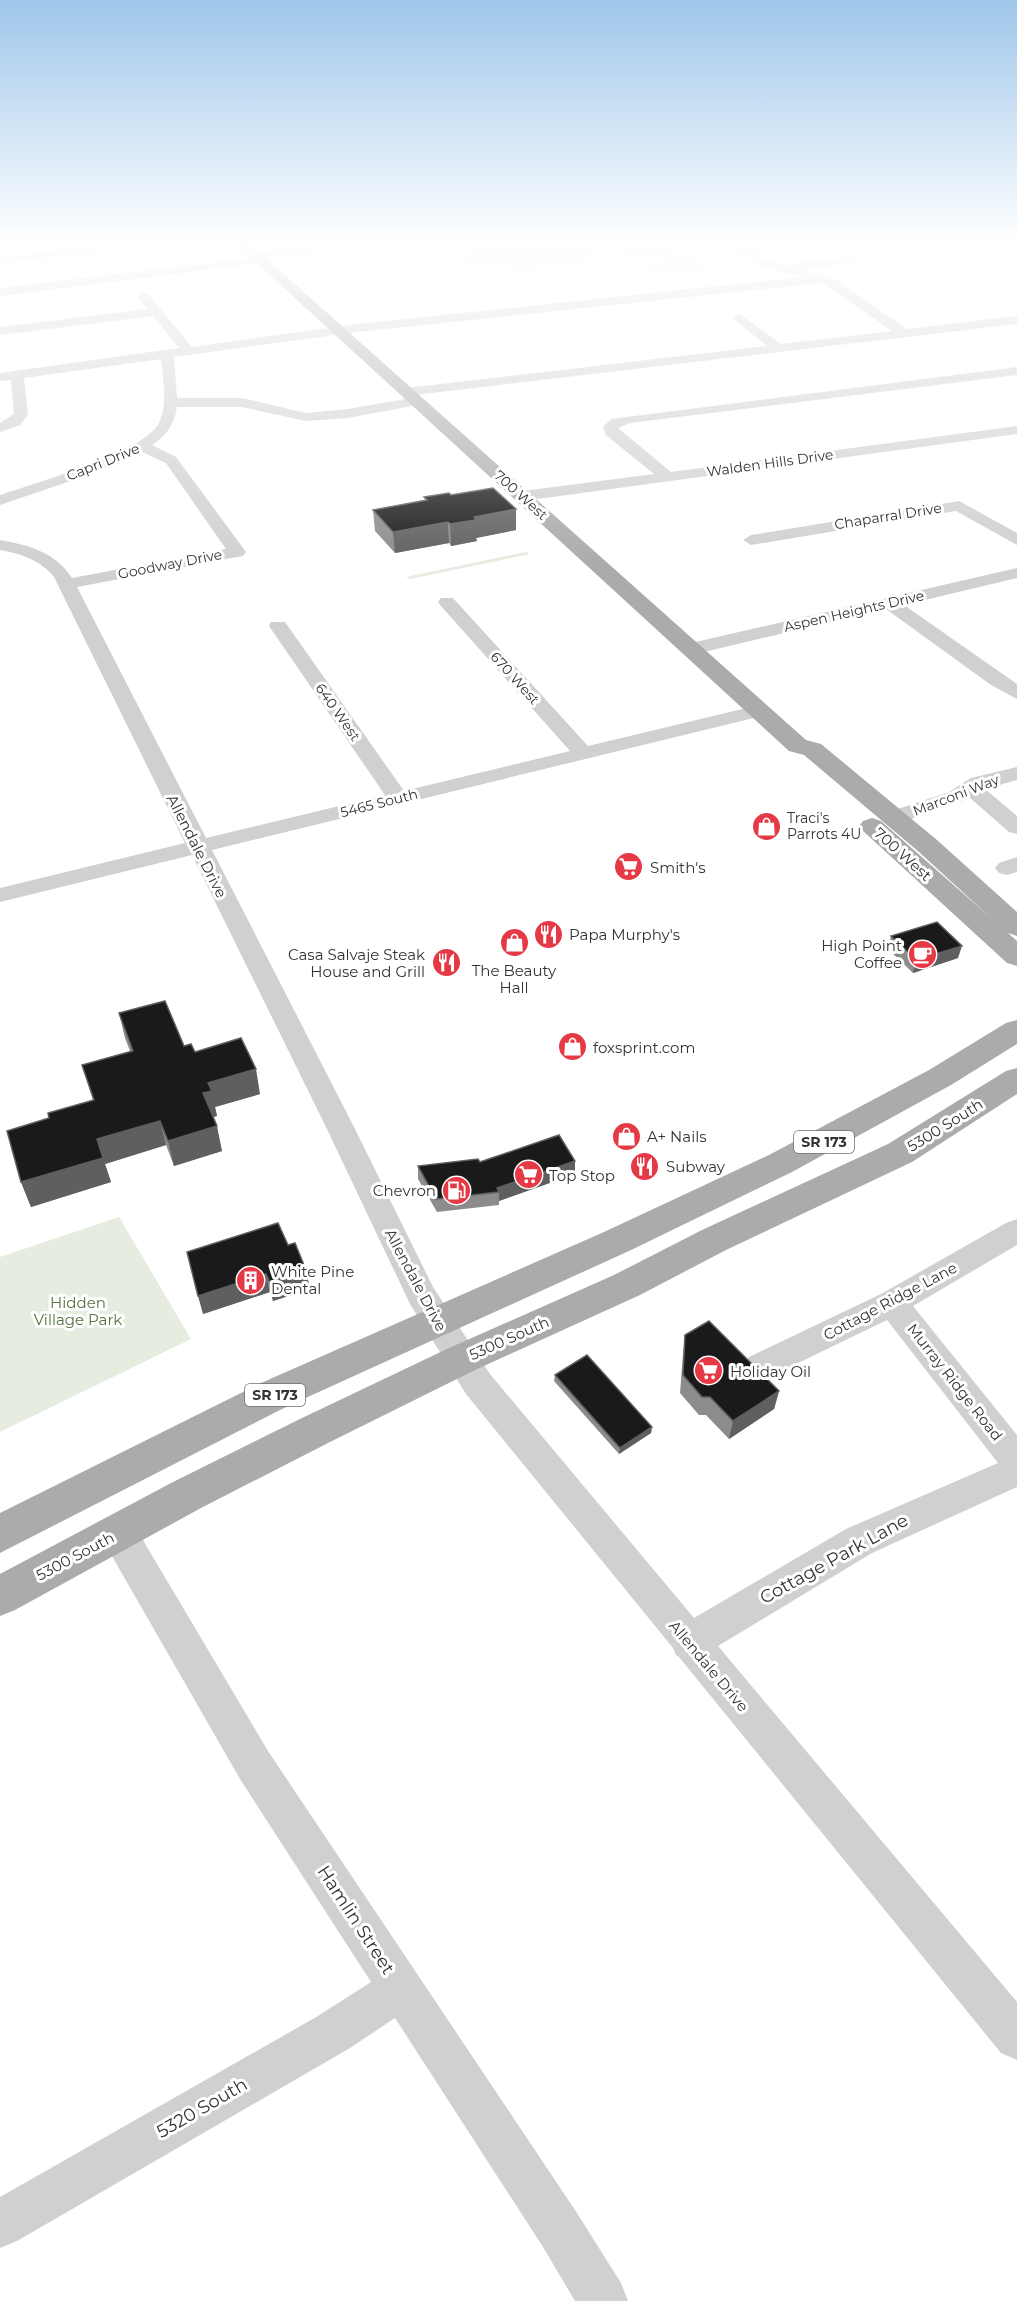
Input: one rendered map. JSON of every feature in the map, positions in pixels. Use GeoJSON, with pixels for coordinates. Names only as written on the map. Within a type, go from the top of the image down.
{"type":"FeatureCollection","features":[{"type":"Feature","properties":{"kind":"main road","name":"700 West"},"geometry":{"type":"LineString","coordinates":[[361,351],[798,746],[812,749],[1017,927]]}},
{"type":"Feature","properties":{"kind":"main road","name":"700 West"},"geometry":{"type":"LineString","coordinates":[[798,746],[795,752],[824,780],[903,855],[1017,957]]}},
{"type":"Feature","properties":{"kind":"main road","name":"SR 173"},"geometry":{"type":"LineString","coordinates":[[0,1534],[284,1390],[724,1191],[811,1148],[913,1094],[1017,1030]]}},
{"type":"Feature","properties":{"kind":"main road","name":"5300 South"},"geometry":{"type":"LineString","coordinates":[[0,1596],[187,1495],[462,1359],[627,1285],[714,1240],[900,1152],[1017,1080]]}},
{"type":"Feature","properties":{"kind":"street"},"geometry":{"type":"LineString","coordinates":[[0,377],[185,351]]}},
{"type":"Feature","properties":{"kind":"street"},"geometry":{"type":"LineString","coordinates":[[169,403],[236,402],[305,417],[332,415],[411,397],[753,351]]}},
{"type":"Feature","properties":{"kind":"street","name":"Capri Drive"},"geometry":{"type":"LineString","coordinates":[[0,500],[111,460],[141,447],[158,436],[166,425],[169,403],[167,354]]}},
{"type":"Feature","properties":{"kind":"street"},"geometry":{"type":"LineString","coordinates":[[668,477],[611,432],[609,427],[630,419],[1017,371]]}},
{"type":"Feature","properties":{"kind":"street"},"geometry":{"type":"LineString","coordinates":[[0,428],[15,422],[21,415],[17,375]]}},
{"type":"Feature","properties":{"kind":"street","name":"Walden Hills Drive"},"geometry":{"type":"LineString","coordinates":[[523,496],[1014,433]]}},
{"type":"Feature","properties":{"kind":"street","name":"Goodway Drive"},"geometry":{"type":"LineString","coordinates":[[66,584],[237,552],[171,460],[153,450],[141,447]]}},
{"type":"Feature","properties":{"kind":"street","name":"Chaparral Drive"},"geometry":{"type":"LineString","coordinates":[[751,540],[959,506],[1017,540]]}},
{"type":"Feature","properties":{"kind":"street","name":"Allendale Drive"},"geometry":{"type":"LineString","coordinates":[[0,545],[44,556],[55,566],[66,584],[421,1294],[436,1321],[485,1394],[1017,2037]]}},
{"type":"Feature","properties":{"kind":"street","name":"Aspen Heights Drive"},"geometry":{"type":"LineString","coordinates":[[691,648],[1017,573]]}},
{"type":"Feature","properties":{"kind":"street","name":"670 West"},"geometry":{"type":"LineString","coordinates":[[447,602],[583,753]]}},
{"type":"Feature","properties":{"kind":"street"},"geometry":{"type":"LineString","coordinates":[[890,603],[1017,693]]}},
{"type":"Feature","properties":{"kind":"street","name":"640 West"},"geometry":{"type":"LineString","coordinates":[[278,626],[398,798]]}},
{"type":"Feature","properties":{"kind":"street","name":"5465 South"},"geometry":{"type":"LineString","coordinates":[[0,896],[759,711]]}},
{"type":"Feature","properties":{"kind":"street","name":"Marconi Way"},"geometry":{"type":"LineString","coordinates":[[894,818],[940,803],[980,783],[1017,773]]}},
{"type":"Feature","properties":{"kind":"street"},"geometry":{"type":"LineString","coordinates":[[972,789],[1017,827]]}},
{"type":"Feature","properties":{"kind":"street","name":"Cottage Ridge Lane"},"geometry":{"type":"LineString","coordinates":[[760,1366],[892,1303],[1017,1231]]}},
{"type":"Feature","properties":{"kind":"street","name":"Murray Ridge Road"},"geometry":{"type":"LineString","coordinates":[[892,1303],[1017,1461]]}},
{"type":"Feature","properties":{"kind":"street","name":"Cottage Park Lane"},"geometry":{"type":"LineString","coordinates":[[689,1642],[859,1541],[1017,1471]]}},
{"type":"Feature","properties":{"kind":"street","name":"Hamlin Street"},"geometry":{"type":"LineString","coordinates":[[118,1532],[254,1765],[560,2230],[603,2301]]}},
{"type":"Feature","properties":{"kind":"street","name":"5320 South"},"geometry":{"type":"LineString","coordinates":[[0,2224],[334,2032],[401,1988]]}},
{"type":"Feature","properties":{"kind":"green space"},"geometry":{"type":"Polygon","coordinates":[[[526,552],[530,554],[410,579],[406,577],[526,552]]]}},
{"type":"Feature","properties":{"kind":"green space","name":"Hidden Village Park"},"geometry":{"type":"Polygon","coordinates":[[[119,1217],[191,1339],[0,1432],[0,1257],[119,1217]]]}},
{"type":"Feature","properties":{"kind":"building"},"geometry":{"type":"Polygon","coordinates":[[[493,488],[516,509],[474,517],[476,520],[450,524],[448,522],[393,532],[373,510],[427,500],[424,497],[493,488]]]}},
{"type":"Feature","properties":{"kind":"building"},"geometry":{"type":"Polygon","coordinates":[[[937,922],[962,946],[916,960],[891,936],[937,922]]]}},
{"type":"Feature","properties":{"kind":"building"},"geometry":{"type":"Polygon","coordinates":[[[165,1001],[184,1046],[191,1044],[195,1052],[241,1038],[256,1069],[208,1083],[212,1091],[203,1093],[217,1126],[168,1141],[160,1121],[97,1139],[103,1158],[21,1182],[7,1131],[49,1118],[48,1113],[94,1100],[82,1065],[133,1051],[119,1013],[165,1001]]]}},
{"type":"Feature","properties":{"kind":"building"},"geometry":{"type":"Polygon","coordinates":[[[559,1135],[575,1161],[497,1188],[499,1192],[436,1199],[418,1166],[478,1159],[480,1162],[559,1135]]]}},
{"type":"Feature","properties":{"kind":"building"},"geometry":{"type":"Polygon","coordinates":[[[278,1223],[288,1245],[295,1243],[306,1270],[270,1283],[266,1274],[198,1296],[187,1252],[278,1223]]]}},
{"type":"Feature","properties":{"kind":"building","name":"Holiday Oil"},"geometry":{"type":"Polygon","coordinates":[[[709,1321],[779,1391],[733,1421],[710,1397],[702,1397],[683,1375],[685,1335],[709,1321]]]}},
{"type":"Feature","properties":{"kind":"building"},"geometry":{"type":"Polygon","coordinates":[[[587,1355],[652,1427],[620,1448],[555,1375],[587,1355]]]}},
{"type":"Feature","properties":{"kind":"place","name":"Traci's Parrots 4U"},"geometry":{"type":"Point","coordinates":[766,826]}},
{"type":"Feature","properties":{"kind":"place","name":"Smith's"},"geometry":{"type":"Point","coordinates":[629,867]}},
{"type":"Feature","properties":{"kind":"place","name":"Papa Murphy's"},"geometry":{"type":"Point","coordinates":[548,934]}},
{"type":"Feature","properties":{"kind":"place","name":"The Beauty Hall"},"geometry":{"type":"Point","coordinates":[514,943]}},
{"type":"Feature","properties":{"kind":"place","name":"High Point Coffee"},"geometry":{"type":"Point","coordinates":[923,954]}},
{"type":"Feature","properties":{"kind":"place","name":"Casa Salvaje Steak House and Grill"},"geometry":{"type":"Point","coordinates":[446,963]}},
{"type":"Feature","properties":{"kind":"place","name":"foxsprint.com"},"geometry":{"type":"Point","coordinates":[572,1047]}},
{"type":"Feature","properties":{"kind":"place","name":"A+ Nails"},"geometry":{"type":"Point","coordinates":[626,1136]}},
{"type":"Feature","properties":{"kind":"place","name":"Subway"},"geometry":{"type":"Point","coordinates":[645,1166]}},
{"type":"Feature","properties":{"kind":"place","name":"Top Stop"},"geometry":{"type":"Point","coordinates":[528,1175]}},
{"type":"Feature","properties":{"kind":"place","name":"Chevron"},"geometry":{"type":"Point","coordinates":[457,1190]}},
{"type":"Feature","properties":{"kind":"place","name":"White Pine Dental"},"geometry":{"type":"Point","coordinates":[250,1280]}},
{"type":"Feature","properties":{"kind":"place","name":"Holiday Oil"},"geometry":{"type":"Point","coordinates":[709,1371]}}]}
